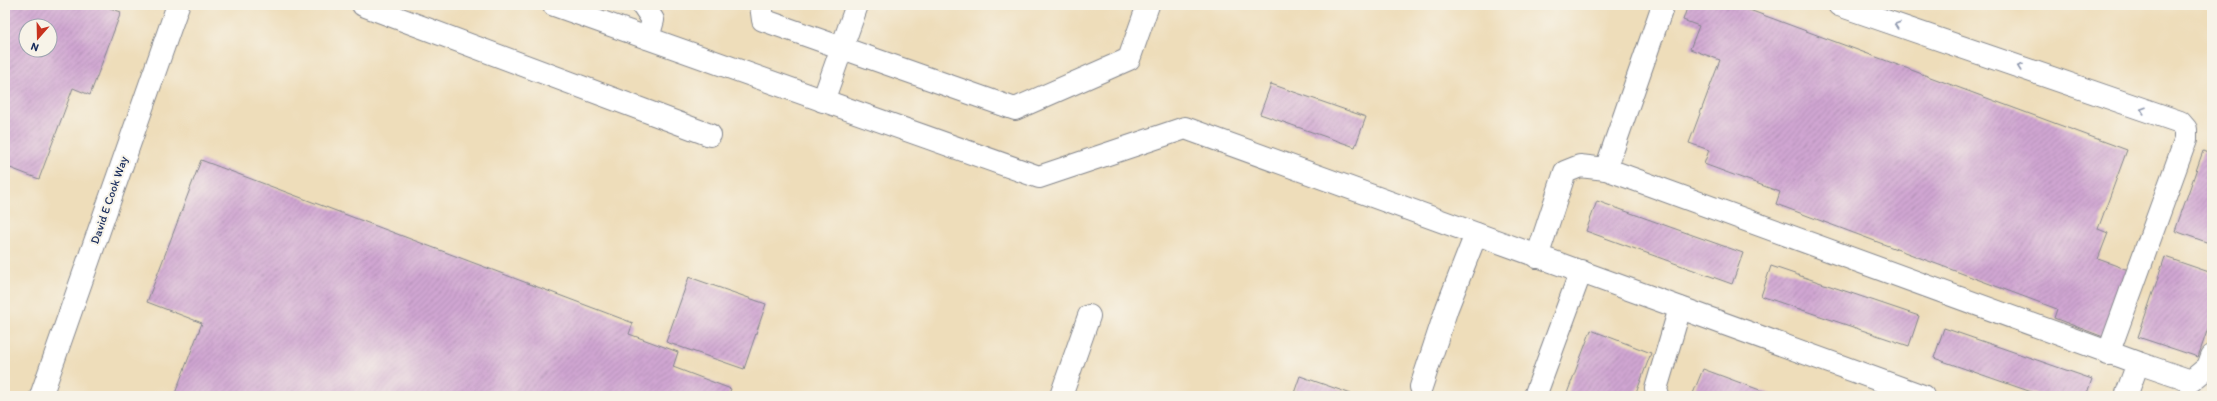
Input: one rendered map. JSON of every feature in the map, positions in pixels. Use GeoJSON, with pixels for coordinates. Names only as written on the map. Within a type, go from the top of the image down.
{"type":"FeatureCollection","features":[{"type":"Feature","properties":{"kind":"street","name":"David E Cook Way"},"geometry":{"type":"LineString","coordinates":[[40,396],[178,5]]}},
{"type":"Feature","properties":{"kind":"street"},"geometry":{"type":"LineString","coordinates":[[363,5],[710,135]]}},
{"type":"Feature","properties":{"kind":"street"},"geometry":{"type":"LineString","coordinates":[[554,5],[1039,177],[1185,128],[1923,396]]}},
{"type":"Feature","properties":{"kind":"street"},"geometry":{"type":"LineString","coordinates":[[643,5],[653,20],[648,38]]}},
{"type":"Feature","properties":{"kind":"street"},"geometry":{"type":"LineString","coordinates":[[761,5],[763,20],[841,49],[1016,109],[1129,59],[1148,5]]}},
{"type":"Feature","properties":{"kind":"street"},"geometry":{"type":"LineString","coordinates":[[823,101],[857,5]]}},
{"type":"Feature","properties":{"kind":"street"},"geometry":{"type":"LineString","coordinates":[[1606,169],[1663,5]]}},
{"type":"Feature","properties":{"kind":"street"},"geometry":{"type":"LineString","coordinates":[[1839,5],[2180,122],[2186,129],[2186,139],[2108,354]]}},
{"type":"Feature","properties":{"kind":"street"},"geometry":{"type":"LineString","coordinates":[[1537,257],[1565,172],[1580,166],[1606,169],[2108,354],[2191,381],[2208,367],[2212,356]]}},
{"type":"Feature","properties":{"kind":"street"},"geometry":{"type":"LineString","coordinates":[[1421,387],[1447,308],[1476,234]]}},
{"type":"Feature","properties":{"kind":"street"},"geometry":{"type":"LineString","coordinates":[[1535,396],[1581,272]]}},
{"type":"Feature","properties":{"kind":"street"},"geometry":{"type":"LineString","coordinates":[[1658,396],[1656,389],[1680,308]]}},
{"type":"Feature","properties":{"kind":"street"},"geometry":{"type":"LineString","coordinates":[[1061,396],[1089,316]]}},
{"type":"Feature","properties":{"kind":"street"},"geometry":{"type":"LineString","coordinates":[[2126,396],[2138,364]]}},
{"type":"Feature","properties":{"kind":"building"},"geometry":{"type":"Polygon","coordinates":[[[5,5],[102,5],[121,12],[90,95],[73,88],[39,179],[5,166],[5,5]]]}},
{"type":"Feature","properties":{"kind":"building"},"geometry":{"type":"Polygon","coordinates":[[[1688,5],[1736,5],[2127,150],[2098,229],[2108,233],[2098,259],[2131,271],[2106,338],[2054,318],[2057,309],[1776,204],[1780,192],[1704,164],[1709,150],[1689,143],[1720,60],[1690,49],[1699,26],[1683,20],[1688,5]]]}},
{"type":"Feature","properties":{"kind":"building"},"geometry":{"type":"Polygon","coordinates":[[[1271,84],[1366,117],[1355,147],[1260,114],[1271,84]]]}},
{"type":"Feature","properties":{"kind":"building"},"geometry":{"type":"Polygon","coordinates":[[[2203,151],[2212,155],[2212,244],[2175,231],[2203,151]]]}},
{"type":"Feature","properties":{"kind":"building"},"geometry":{"type":"Polygon","coordinates":[[[201,160],[633,323],[629,334],[678,352],[673,367],[731,389],[728,396],[174,396],[202,323],[147,302],[201,160]]]}},
{"type":"Feature","properties":{"kind":"building"},"geometry":{"type":"Polygon","coordinates":[[[1597,201],[1743,253],[1732,284],[1586,231],[1597,201]]]}},
{"type":"Feature","properties":{"kind":"building"},"geometry":{"type":"Polygon","coordinates":[[[2165,257],[2212,273],[2212,317],[2198,357],[2138,337],[2165,257]]]}},
{"type":"Feature","properties":{"kind":"building"},"geometry":{"type":"Polygon","coordinates":[[[1771,266],[1919,316],[1909,346],[1761,296],[1771,266]]]}},
{"type":"Feature","properties":{"kind":"building"},"geometry":{"type":"Polygon","coordinates":[[[689,277],[766,304],[744,369],[666,342],[689,277]]]}},
{"type":"Feature","properties":{"kind":"building"},"geometry":{"type":"Polygon","coordinates":[[[1944,328],[2092,379],[2086,396],[2043,396],[1934,358],[1944,328]]]}},
{"type":"Feature","properties":{"kind":"building"},"geometry":{"type":"Polygon","coordinates":[[[1591,330],[1651,353],[1635,396],[1566,396],[1591,330]]]}},
{"type":"Feature","properties":{"kind":"building"},"geometry":{"type":"Polygon","coordinates":[[[1703,369],[1776,396],[1692,396],[1703,369]]]}},
{"type":"Feature","properties":{"kind":"building"},"geometry":{"type":"Polygon","coordinates":[[[1300,376],[1357,396],[1293,396],[1300,376]]]}}]}
